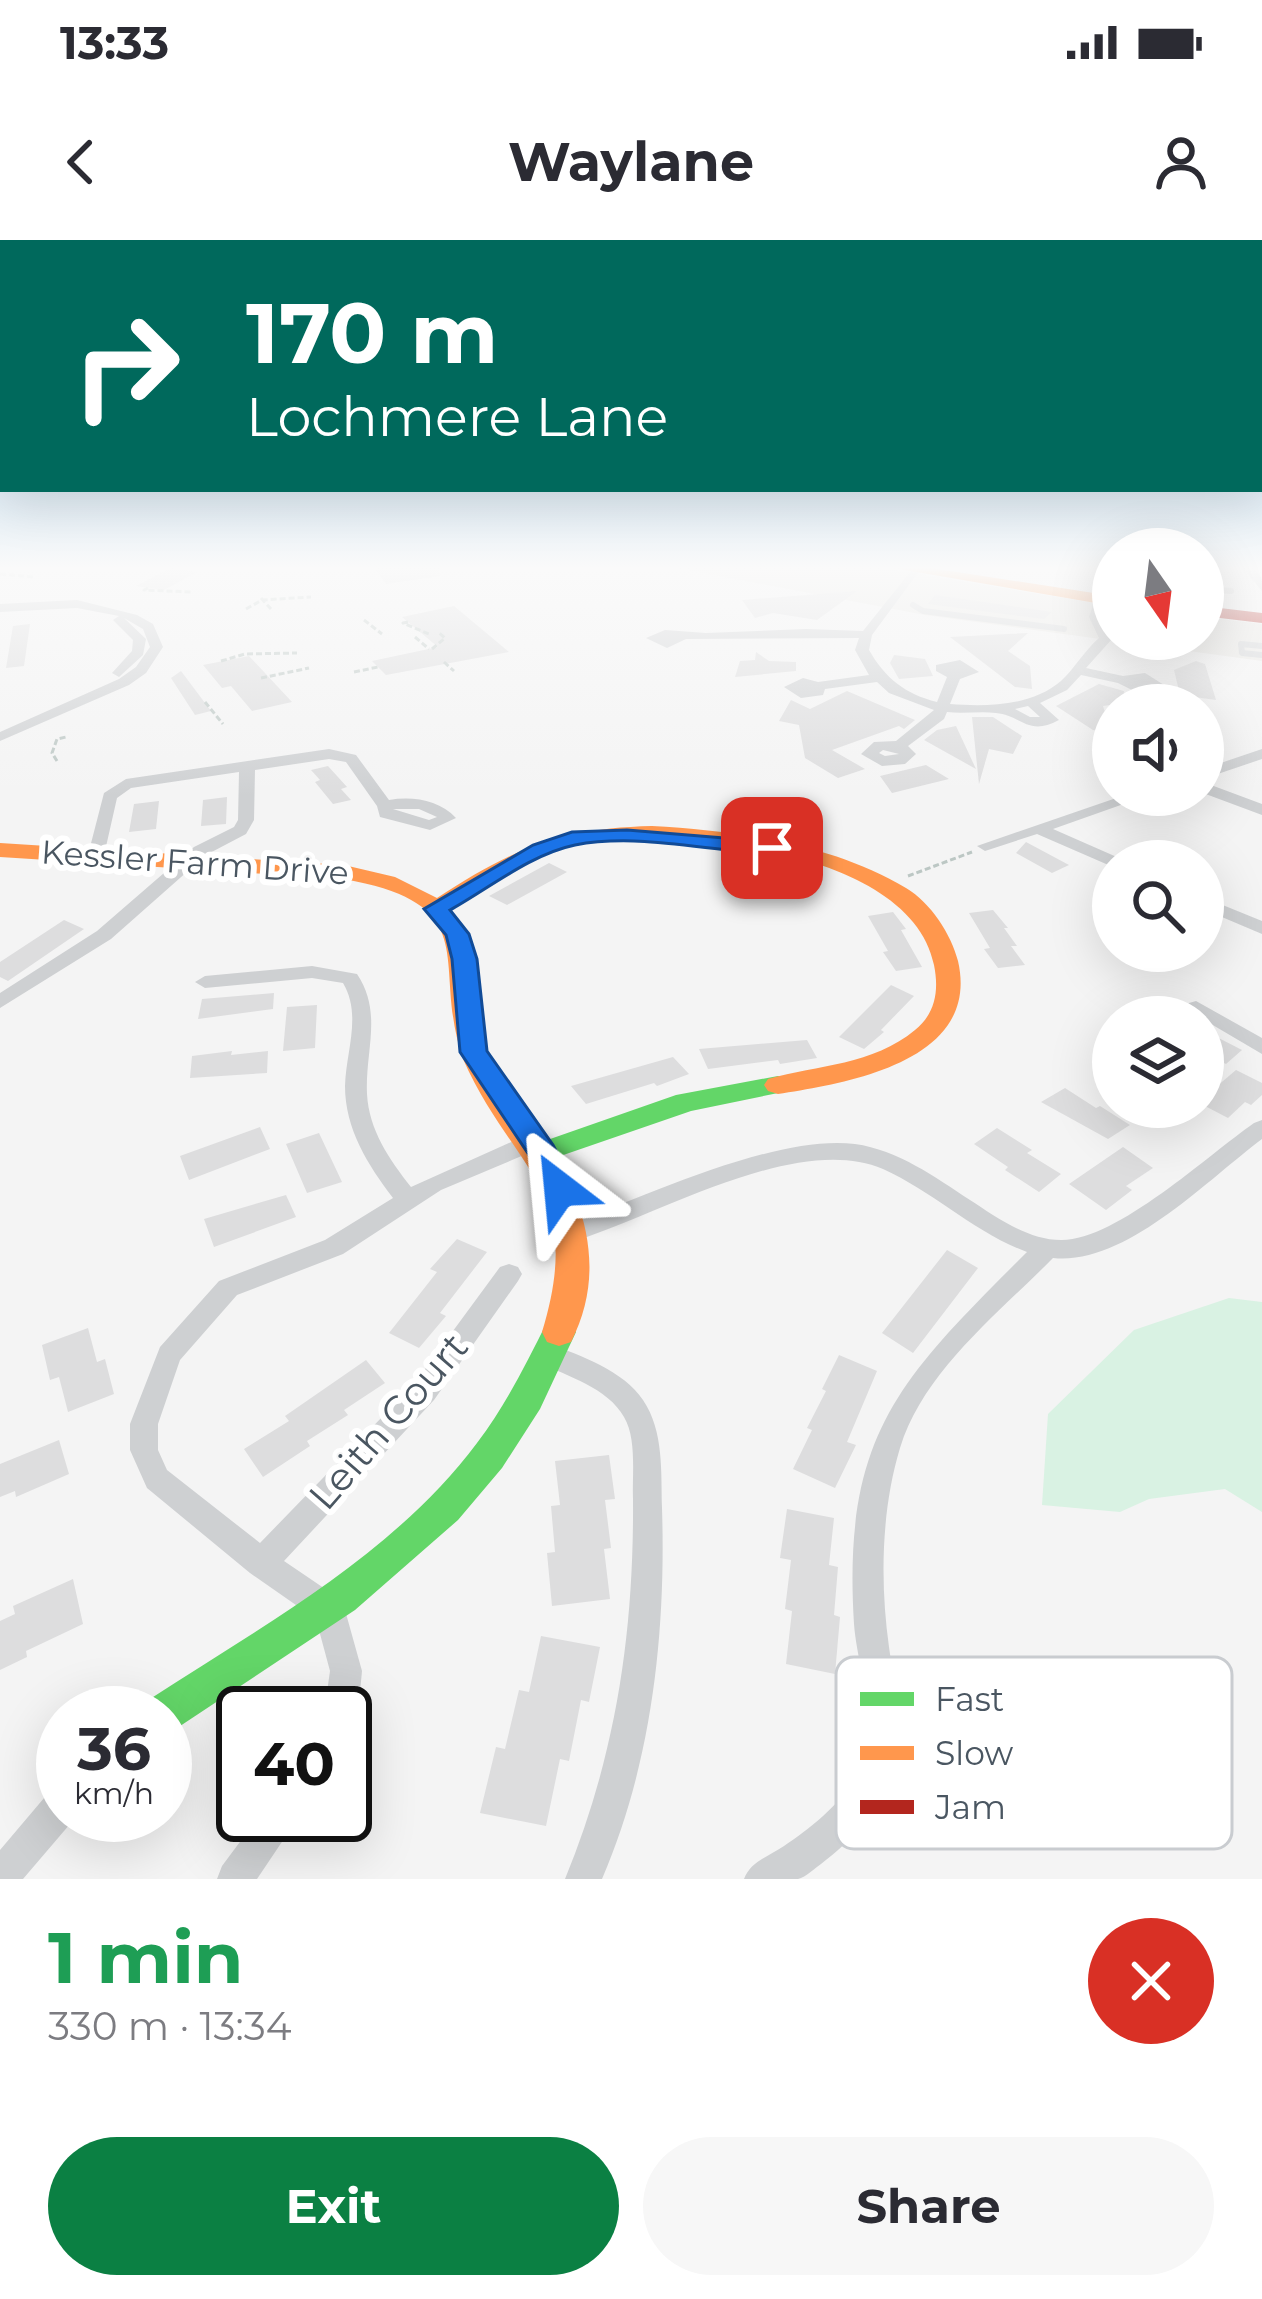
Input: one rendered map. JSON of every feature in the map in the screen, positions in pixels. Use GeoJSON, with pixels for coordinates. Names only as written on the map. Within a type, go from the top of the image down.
{"type":"FeatureCollection","features":[{"type":"Feature","properties":{"kind":"main road"},"geometry":{"type":"LineString","coordinates":[[192,1697],[329,1610],[409,1548],[457,1500],[497,1453],[567,1312],[576,1269],[574,1232],[539,1146],[473,1052],[465,959],[457,934],[436,909],[541,850],[590,836],[772,848],[887,885],[923,916],[955,987],[936,1023],[913,1044],[862,1069],[709,1096],[539,1146]]}},
{"type":"Feature","properties":{"kind":"main road","name":"Kessler Farm Drive"},"geometry":{"type":"LineString","coordinates":[[0,850],[97,851],[358,874],[407,890],[436,909]]}},
{"type":"Feature","properties":{"kind":"street"},"geometry":{"type":"LineString","coordinates":[[0,726],[106,681],[130,664],[139,642]]}},
{"type":"Feature","properties":{"kind":"street"},"geometry":{"type":"LineString","coordinates":[[0,737],[124,682],[141,670],[157,647],[155,642]]}},
{"type":"Feature","properties":{"kind":"street"},"geometry":{"type":"LineString","coordinates":[[864,642],[862,650],[876,678],[900,693],[942,706],[1000,707],[1030,701],[1061,688],[1092,649]]}},
{"type":"Feature","properties":{"kind":"street"},"geometry":{"type":"LineString","coordinates":[[1079,670],[1123,680]]}},
{"type":"Feature","properties":{"kind":"street"},"geometry":{"type":"LineString","coordinates":[[898,746],[935,720],[954,676]]}},
{"type":"Feature","properties":{"kind":"street"},"geometry":{"type":"LineString","coordinates":[[818,686],[876,678]]}},
{"type":"Feature","properties":{"kind":"street"},"geometry":{"type":"LineString","coordinates":[[1000,707],[1027,722],[1052,720],[1030,701]]}},
{"type":"Feature","properties":{"kind":"street"},"geometry":{"type":"LineString","coordinates":[[1224,767],[1262,754]]}},
{"type":"Feature","properties":{"kind":"street"},"geometry":{"type":"LineString","coordinates":[[97,851],[110,796],[135,781],[346,755],[385,806]]}},
{"type":"Feature","properties":{"kind":"street"},"geometry":{"type":"LineString","coordinates":[[0,1002],[104,934],[187,861],[244,825],[248,766]]}},
{"type":"Feature","properties":{"kind":"street"},"geometry":{"type":"LineString","coordinates":[[1224,795],[1262,810]]}},
{"type":"Feature","properties":{"kind":"street"},"geometry":{"type":"LineString","coordinates":[[985,847],[1092,812]]}},
{"type":"Feature","properties":{"kind":"street"},"geometry":{"type":"LineString","coordinates":[[1039,830],[1092,853]]}},
{"type":"Feature","properties":{"kind":"street"},"geometry":{"type":"LineString","coordinates":[[1224,911],[1262,928]]}},
{"type":"Feature","properties":{"kind":"street"},"geometry":{"type":"LineString","coordinates":[[205,982],[312,972],[350,978],[362,1000],[356,1089],[368,1143],[407,1199]]}},
{"type":"Feature","properties":{"kind":"street"},"geometry":{"type":"LineString","coordinates":[[1224,1023],[1262,1047]]}},
{"type":"Feature","properties":{"kind":"street"},"geometry":{"type":"LineString","coordinates":[[574,1232],[760,1163],[788,1155],[842,1151],[904,1170],[1044,1251],[1084,1248],[1115,1234],[1262,1128]]}},
{"type":"Feature","properties":{"kind":"street"},"geometry":{"type":"LineString","coordinates":[[344,1686],[346,1671],[329,1610],[261,1563],[157,1479],[143,1450],[144,1424],[169,1355],[228,1288],[334,1247],[457,1172],[539,1146]]}},
{"type":"Feature","properties":{"kind":"street"},"geometry":{"type":"LineString","coordinates":[[875,1657],[868,1539],[894,1426],[940,1359],[1044,1251]]}},
{"type":"Feature","properties":{"kind":"street","name":"Leith Court"},"geometry":{"type":"LineString","coordinates":[[261,1563],[424,1392],[509,1274]]}},
{"type":"Feature","properties":{"kind":"street"},"geometry":{"type":"LineString","coordinates":[[549,1355],[613,1388],[632,1406],[644,1430],[649,1574],[643,1640],[614,1789],[583,1879]]}},
{"type":"Feature","properties":{"kind":"street"},"geometry":{"type":"LineString","coordinates":[[763,1879],[805,1856],[836,1826]]}},
{"type":"Feature","properties":{"kind":"street"},"geometry":{"type":"LineString","coordinates":[[0,1879],[36,1836]]}},
{"type":"Feature","properties":{"kind":"street"},"geometry":{"type":"LineString","coordinates":[[235,1879],[262,1842]]}},
{"type":"Feature","properties":{"kind":"path"},"geometry":{"type":"LineString","coordinates":[[221,662],[245,654],[297,653]]}},
{"type":"Feature","properties":{"kind":"path"},"geometry":{"type":"LineString","coordinates":[[444,662],[454,670]]}},
{"type":"Feature","properties":{"kind":"path"},"geometry":{"type":"LineString","coordinates":[[355,672],[378,667]]}},
{"type":"Feature","properties":{"kind":"path"},"geometry":{"type":"LineString","coordinates":[[261,679],[309,668]]}},
{"type":"Feature","properties":{"kind":"path"},"geometry":{"type":"LineString","coordinates":[[205,703],[223,724]]}},
{"type":"Feature","properties":{"kind":"path"},"geometry":{"type":"LineString","coordinates":[[57,761],[52,753],[57,739],[66,737]]}},
{"type":"Feature","properties":{"kind":"path"},"geometry":{"type":"LineString","coordinates":[[887,885],[985,847]]}},
{"type":"Feature","properties":{"kind":"shaded area"},"geometry":{"type":"Polygon","coordinates":[[[1224,642],[1262,642],[1262,661],[1224,656],[1224,642]]]}},
{"type":"Feature","properties":{"kind":"green space"},"geometry":{"type":"Polygon","coordinates":[[[1229,1298],[1262,1302],[1262,1512],[1225,1489],[1149,1499],[1120,1512],[1042,1505],[1048,1414],[1134,1330],[1229,1298]]]}},
{"type":"Feature","properties":{"kind":"building"},"geometry":{"type":"Polygon","coordinates":[[[10,642],[27,642],[24,666],[6,668],[10,642]]]}},
{"type":"Feature","properties":{"kind":"building"},"geometry":{"type":"Polygon","coordinates":[[[433,642],[498,642],[509,652],[386,675],[372,661],[438,647],[433,642]]]}},
{"type":"Feature","properties":{"kind":"building"},"geometry":{"type":"Polygon","coordinates":[[[957,642],[1017,642],[1008,651],[1030,666],[1032,689],[1015,687],[957,642]]]}},
{"type":"Feature","properties":{"kind":"building"},"geometry":{"type":"Polygon","coordinates":[[[756,652],[769,661],[796,662],[796,671],[735,677],[740,661],[755,660],[756,652]]]}},
{"type":"Feature","properties":{"kind":"building"},"geometry":{"type":"Polygon","coordinates":[[[894,655],[925,659],[933,676],[899,679],[890,663],[894,655]]]}},
{"type":"Feature","properties":{"kind":"building"},"geometry":{"type":"Polygon","coordinates":[[[249,656],[292,702],[252,711],[231,686],[222,688],[203,665],[249,656]]]}},
{"type":"Feature","properties":{"kind":"building"},"geometry":{"type":"Polygon","coordinates":[[[1196,661],[1205,664],[1211,684],[1177,684],[1174,670],[1196,661]]]}},
{"type":"Feature","properties":{"kind":"building"},"geometry":{"type":"Polygon","coordinates":[[[181,671],[211,711],[195,715],[171,678],[181,671]]]}},
{"type":"Feature","properties":{"kind":"building"},"geometry":{"type":"Polygon","coordinates":[[[1092,688],[1092,729],[1056,706],[1092,688]]]}},
{"type":"Feature","properties":{"kind":"building"},"geometry":{"type":"Polygon","coordinates":[[[847,691],[915,720],[904,729],[899,726],[832,750],[865,769],[838,778],[805,758],[799,725],[779,721],[791,700],[810,709],[847,691]]]}},
{"type":"Feature","properties":{"kind":"building"},"geometry":{"type":"Polygon","coordinates":[[[972,717],[993,717],[1022,736],[1013,754],[989,749],[979,784],[972,717]]]}},
{"type":"Feature","properties":{"kind":"building"},"geometry":{"type":"Polygon","coordinates":[[[956,726],[976,769],[924,740],[937,730],[956,726]]]}},
{"type":"Feature","properties":{"kind":"building"},"geometry":{"type":"Polygon","coordinates":[[[926,765],[949,779],[892,793],[880,776],[926,765]]]}},
{"type":"Feature","properties":{"kind":"building"},"geometry":{"type":"Polygon","coordinates":[[[328,766],[347,787],[341,789],[351,800],[333,804],[315,782],[320,780],[311,770],[328,766]]]}},
{"type":"Feature","properties":{"kind":"building"},"geometry":{"type":"Polygon","coordinates":[[[227,797],[226,824],[201,826],[203,800],[227,797]]]}},
{"type":"Feature","properties":{"kind":"building"},"geometry":{"type":"Polygon","coordinates":[[[159,801],[156,829],[129,832],[134,804],[159,801]]]}},
{"type":"Feature","properties":{"kind":"building"},"geometry":{"type":"Polygon","coordinates":[[[1026,842],[1069,865],[1052,873],[1016,853],[1026,842]]]}},
{"type":"Feature","properties":{"kind":"building"},"geometry":{"type":"Polygon","coordinates":[[[549,863],[567,872],[507,905],[489,896],[549,863]]]}},
{"type":"Feature","properties":{"kind":"building"},"geometry":{"type":"Polygon","coordinates":[[[993,910],[1008,928],[1004,928],[1017,946],[1011,946],[1025,965],[998,968],[984,949],[990,948],[969,913],[993,910]]]}},
{"type":"Feature","properties":{"kind":"building"},"geometry":{"type":"Polygon","coordinates":[[[893,912],[922,967],[896,971],[883,952],[888,951],[868,916],[893,912]]]}},
{"type":"Feature","properties":{"kind":"building"},"geometry":{"type":"Polygon","coordinates":[[[64,920],[84,929],[8,981],[0,977],[0,962],[64,920]]]}},
{"type":"Feature","properties":{"kind":"building"},"geometry":{"type":"Polygon","coordinates":[[[891,985],[914,996],[881,1030],[884,1032],[864,1049],[839,1037],[891,985]]]}},
{"type":"Feature","properties":{"kind":"building"},"geometry":{"type":"Polygon","coordinates":[[[274,993],[273,1009],[198,1019],[202,999],[274,993]]]}},
{"type":"Feature","properties":{"kind":"building"},"geometry":{"type":"Polygon","coordinates":[[[317,1005],[315,1048],[283,1051],[287,1007],[317,1005]]]}},
{"type":"Feature","properties":{"kind":"building"},"geometry":{"type":"Polygon","coordinates":[[[807,1040],[817,1058],[780,1064],[778,1060],[708,1069],[699,1049],[807,1040]]]}},
{"type":"Feature","properties":{"kind":"building"},"geometry":{"type":"Polygon","coordinates":[[[1224,1041],[1242,1050],[1224,1063],[1224,1041]]]}},
{"type":"Feature","properties":{"kind":"building"},"geometry":{"type":"Polygon","coordinates":[[[232,1051],[231,1055],[268,1051],[267,1073],[190,1078],[192,1056],[232,1051]]]}},
{"type":"Feature","properties":{"kind":"building"},"geometry":{"type":"Polygon","coordinates":[[[673,1057],[689,1074],[657,1086],[654,1083],[586,1104],[571,1086],[673,1057]]]}},
{"type":"Feature","properties":{"kind":"building"},"geometry":{"type":"Polygon","coordinates":[[[1236,1070],[1262,1083],[1262,1095],[1251,1105],[1245,1102],[1228,1118],[1224,1116],[1224,1080],[1236,1070]]]}},
{"type":"Feature","properties":{"kind":"building"},"geometry":{"type":"Polygon","coordinates":[[[1065,1088],[1092,1105],[1092,1128],[1125,1128],[1108,1139],[1041,1102],[1065,1088]]]}},
{"type":"Feature","properties":{"kind":"building"},"geometry":{"type":"Polygon","coordinates":[[[260,1127],[270,1149],[189,1180],[180,1156],[260,1127]]]}},
{"type":"Feature","properties":{"kind":"building"},"geometry":{"type":"Polygon","coordinates":[[[997,1128],[1061,1174],[1039,1192],[1005,1170],[1008,1167],[974,1144],[997,1128]]]}},
{"type":"Feature","properties":{"kind":"building"},"geometry":{"type":"Polygon","coordinates":[[[319,1133],[342,1182],[307,1193],[286,1144],[319,1133]]]}},
{"type":"Feature","properties":{"kind":"building"},"geometry":{"type":"Polygon","coordinates":[[[1123,1147],[1153,1168],[1126,1186],[1132,1190],[1106,1210],[1069,1184],[1123,1147]]]}},
{"type":"Feature","properties":{"kind":"building"},"geometry":{"type":"Polygon","coordinates":[[[286,1195],[296,1217],[214,1247],[204,1219],[286,1195]]]}},
{"type":"Feature","properties":{"kind":"building"},"geometry":{"type":"Polygon","coordinates":[[[457,1239],[487,1252],[440,1313],[446,1316],[419,1348],[389,1333],[437,1272],[430,1269],[457,1239]]]}},
{"type":"Feature","properties":{"kind":"building"},"geometry":{"type":"Polygon","coordinates":[[[947,1250],[978,1268],[913,1353],[882,1333],[947,1250]]]}},
{"type":"Feature","properties":{"kind":"building"},"geometry":{"type":"Polygon","coordinates":[[[88,1328],[97,1362],[105,1359],[114,1394],[68,1412],[59,1377],[50,1380],[42,1345],[88,1328]]]}},
{"type":"Feature","properties":{"kind":"building"},"geometry":{"type":"Polygon","coordinates":[[[839,1355],[877,1371],[847,1442],[856,1445],[835,1488],[793,1469],[839,1355]]]}},
{"type":"Feature","properties":{"kind":"building"},"geometry":{"type":"Polygon","coordinates":[[[366,1360],[385,1383],[344,1410],[348,1415],[307,1441],[310,1446],[263,1477],[244,1449],[289,1421],[285,1416],[366,1360]]]}},
{"type":"Feature","properties":{"kind":"building"},"geometry":{"type":"Polygon","coordinates":[[[59,1440],[69,1474],[16,1497],[15,1491],[0,1497],[0,1464],[59,1440]]]}},
{"type":"Feature","properties":{"kind":"building"},"geometry":{"type":"Polygon","coordinates":[[[609,1455],[615,1499],[605,1500],[610,1599],[552,1606],[547,1553],[555,1552],[551,1506],[560,1505],[555,1461],[609,1455]]]}},
{"type":"Feature","properties":{"kind":"building"},"geometry":{"type":"Polygon","coordinates":[[[787,1509],[834,1518],[829,1565],[838,1567],[834,1615],[840,1617],[835,1674],[786,1664],[792,1611],[785,1609],[791,1560],[780,1558],[787,1509]]]}},
{"type":"Feature","properties":{"kind":"building"},"geometry":{"type":"Polygon","coordinates":[[[73,1579],[83,1624],[26,1651],[27,1657],[0,1670],[0,1621],[15,1614],[13,1606],[73,1579]]]}},
{"type":"Feature","properties":{"kind":"building"},"geometry":{"type":"Polygon","coordinates":[[[541,1636],[600,1647],[589,1702],[581,1700],[569,1761],[560,1759],[546,1826],[480,1813],[496,1747],[505,1749],[519,1690],[529,1692],[541,1636]]]}},
{"type":"Feature","properties":{"kind":"traffic: fast"},"geometry":{"type":"LineString","coordinates":[[543,1152],[686,1102],[778,1085]]}},
{"type":"Feature","properties":{"kind":"traffic: fast"},"geometry":{"type":"LineString","coordinates":[[192,1696],[340,1596],[444,1508],[489,1457],[527,1398],[559,1332]]}},
{"type":"Feature","properties":{"kind":"traffic: slow"},"geometry":{"type":"LineString","coordinates":[[436,909],[537,849],[610,833],[743,841],[832,862],[870,877],[909,900],[936,938],[951,987],[943,1014],[925,1035],[899,1052],[836,1074],[778,1085]]}},
{"type":"Feature","properties":{"kind":"traffic: slow"},"geometry":{"type":"LineString","coordinates":[[0,850],[344,872],[402,887],[428,902],[449,923],[462,952],[469,1032],[477,1059],[564,1200],[574,1248],[559,1332]]}},
{"type":"Feature","properties":{"kind":"route"},"geometry":{"type":"LineString","coordinates":[[560,1189],[543,1152],[473,1052],[465,959],[457,934],[436,909],[541,850],[572,839],[627,836],[772,848]]}}]}
